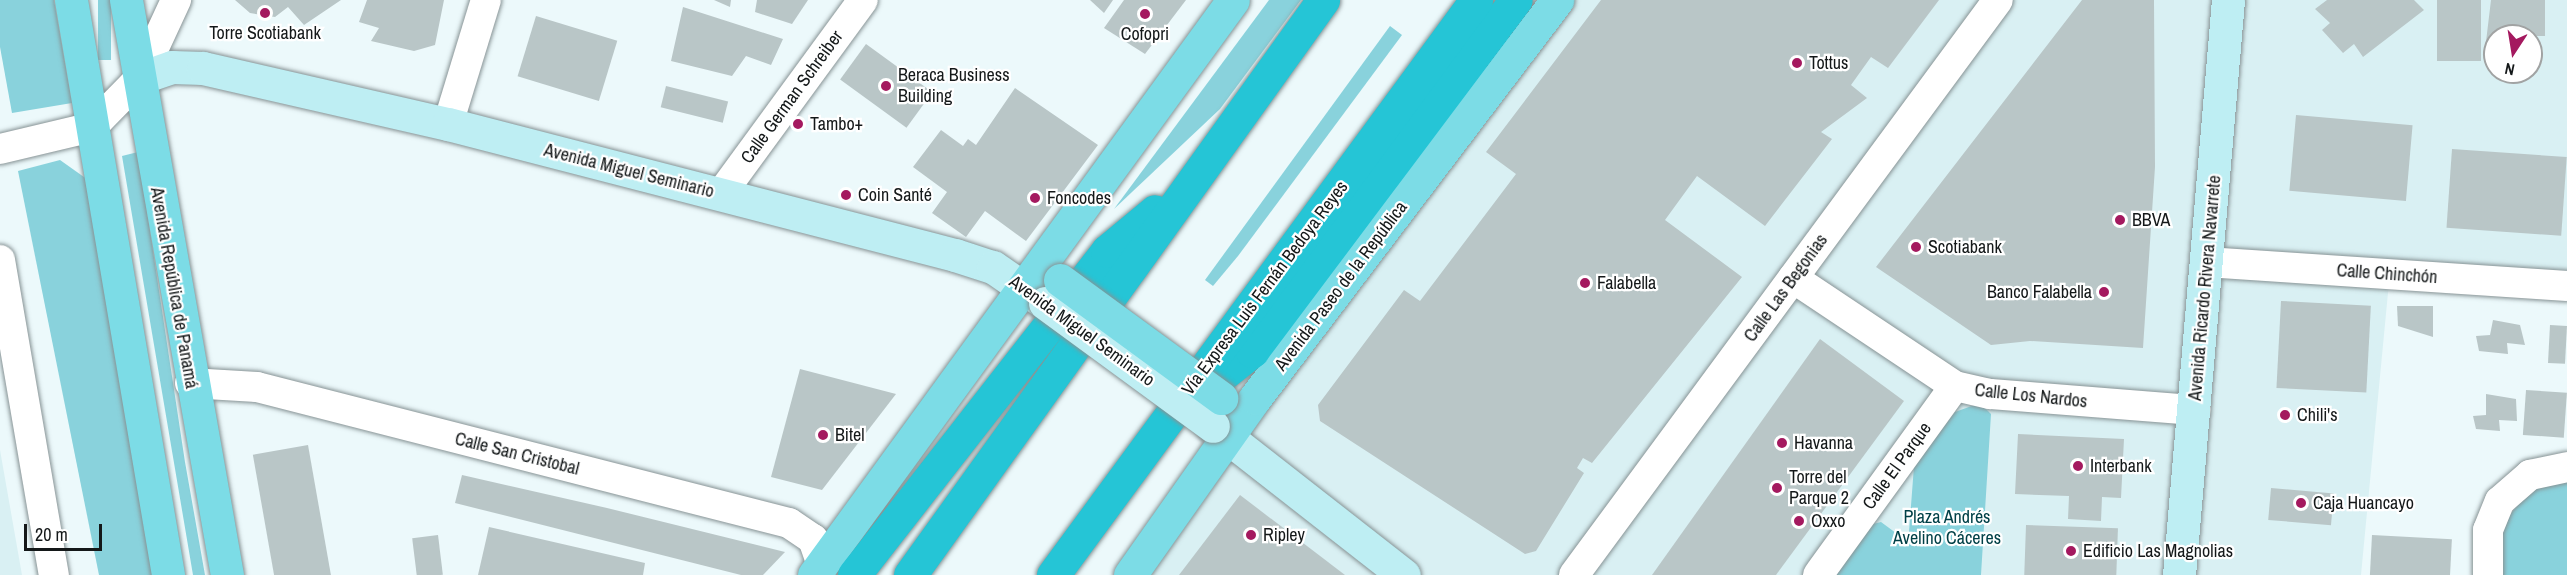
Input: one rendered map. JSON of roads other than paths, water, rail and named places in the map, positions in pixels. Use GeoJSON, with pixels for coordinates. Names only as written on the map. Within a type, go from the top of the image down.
{"type":"FeatureCollection","features":[{"type":"Feature","properties":{"kind":"highway"},"geometry":{"type":"LineString","coordinates":[[910,575],[1189,183],[1323,0]]}},
{"type":"Feature","properties":{"kind":"highway","name":"Vía Expresa Luis Fernán Bedoya Reyes"},"geometry":{"type":"LineString","coordinates":[[1053,575],[1476,0]]}},
{"type":"Feature","properties":{"kind":"highway"},"geometry":{"type":"LineString","coordinates":[[1172,412],[1252,351],[1516,0]]}},
{"type":"Feature","properties":{"kind":"highway"},"geometry":{"type":"LineString","coordinates":[[854,575],[1107,250],[1189,183]]}},
{"type":"Feature","properties":{"kind":"main road"},"geometry":{"type":"LineString","coordinates":[[70,0],[168,575]]}},
{"type":"Feature","properties":{"kind":"main road","name":"Avenida República de Panamá"},"geometry":{"type":"LineString","coordinates":[[126,0],[190,383],[226,575]]}},
{"type":"Feature","properties":{"kind":"main road"},"geometry":{"type":"LineString","coordinates":[[818,570],[1042,289],[1051,260],[1053,243],[1233,0]]}},
{"type":"Feature","properties":{"kind":"main road","name":"Avenida Paseo de la República"},"geometry":{"type":"LineString","coordinates":[[1221,420],[1239,403],[1255,398],[1557,0]]}},
{"type":"Feature","properties":{"kind":"main road"},"geometry":{"type":"LineString","coordinates":[[1042,289],[1221,420],[1130,575]]}},
{"type":"Feature","properties":{"kind":"street"},"geometry":{"type":"LineString","coordinates":[[140,78],[176,0]]}},
{"type":"Feature","properties":{"kind":"street"},"geometry":{"type":"LineString","coordinates":[[448,124],[486,0]]}},
{"type":"Feature","properties":{"kind":"street","name":"Calle German Schreiber"},"geometry":{"type":"LineString","coordinates":[[721,194],[863,0]]}},
{"type":"Feature","properties":{"kind":"street","name":"Calle Las Begonias"},"geometry":{"type":"LineString","coordinates":[[1574,575],[1998,0]]}},
{"type":"Feature","properties":{"kind":"street","name":"Avenida Ricardo Rivera Navarrete"},"geometry":{"type":"LineString","coordinates":[[2179,575],[2195,410],[2228,0]]}},
{"type":"Feature","properties":{"kind":"street","name":"Avenida Miguel Seminario"},"geometry":{"type":"LineString","coordinates":[[92,127],[140,78],[172,67],[202,69],[448,124],[955,255],[1042,289]]}},
{"type":"Feature","properties":{"kind":"street"},"geometry":{"type":"LineString","coordinates":[[0,149],[92,127]]}},
{"type":"Feature","properties":{"kind":"street"},"geometry":{"type":"LineString","coordinates":[[0,260],[54,575]]}},
{"type":"Feature","properties":{"kind":"street","name":"Calle Chinchón"},"geometry":{"type":"LineString","coordinates":[[2206,262],[2567,286]]}},
{"type":"Feature","properties":{"kind":"street","name":"Calle Los Nardos"},"geometry":{"type":"LineString","coordinates":[[1793,278],[1955,386],[1990,394],[2195,410]]}},
{"type":"Feature","properties":{"kind":"street","name":"Calle San Cristobal"},"geometry":{"type":"LineString","coordinates":[[190,383],[257,387],[789,523],[813,539],[818,570]]}},
{"type":"Feature","properties":{"kind":"street","name":"Calle El Parque"},"geometry":{"type":"LineString","coordinates":[[1818,575],[1955,386]]}},
{"type":"Feature","properties":{"kind":"street"},"geometry":{"type":"LineString","coordinates":[[1221,420],[1404,575]]}},
{"type":"Feature","properties":{"kind":"street"},"geometry":{"type":"LineString","coordinates":[[2488,575],[2488,530],[2500,501],[2530,475],[2567,467]]}},
{"type":"Feature","properties":{"kind":"place","name":"Torre Scotiabank"},"geometry":{"type":"Point","coordinates":[265,13]}},
{"type":"Feature","properties":{"kind":"place","name":"Cofopri"},"geometry":{"type":"Point","coordinates":[1145,14]}},
{"type":"Feature","properties":{"kind":"place","name":"Tottus"},"geometry":{"type":"Point","coordinates":[1797,63]}},
{"type":"Feature","properties":{"kind":"place","name":"Beraca Business Building"},"geometry":{"type":"Point","coordinates":[886,86]}},
{"type":"Feature","properties":{"kind":"place","name":"Tambo+"},"geometry":{"type":"Point","coordinates":[798,124]}},
{"type":"Feature","properties":{"kind":"place","name":"Coin Santé"},"geometry":{"type":"Point","coordinates":[846,195]}},
{"type":"Feature","properties":{"kind":"place","name":"Foncodes"},"geometry":{"type":"Point","coordinates":[1035,198]}},
{"type":"Feature","properties":{"kind":"place","name":"BBVA"},"geometry":{"type":"Point","coordinates":[2120,220]}},
{"type":"Feature","properties":{"kind":"place","name":"Scotiabank"},"geometry":{"type":"Point","coordinates":[1916,247]}},
{"type":"Feature","properties":{"kind":"place","name":"Falabella"},"geometry":{"type":"Point","coordinates":[1585,283]}},
{"type":"Feature","properties":{"kind":"place","name":"Banco Falabella"},"geometry":{"type":"Point","coordinates":[2104,292]}},
{"type":"Feature","properties":{"kind":"place","name":"Chili's"},"geometry":{"type":"Point","coordinates":[2285,415]}},
{"type":"Feature","properties":{"kind":"place","name":"Bitel"},"geometry":{"type":"Point","coordinates":[823,435]}},
{"type":"Feature","properties":{"kind":"place","name":"Havanna"},"geometry":{"type":"Point","coordinates":[1782,443]}},
{"type":"Feature","properties":{"kind":"place","name":"Interbank"},"geometry":{"type":"Point","coordinates":[2078,466]}},
{"type":"Feature","properties":{"kind":"place","name":"Torre del Parque 2"},"geometry":{"type":"Point","coordinates":[1777,488]}},
{"type":"Feature","properties":{"kind":"place","name":"Caja Huancayo"},"geometry":{"type":"Point","coordinates":[2301,503]}},
{"type":"Feature","properties":{"kind":"place","name":"Oxxo"},"geometry":{"type":"Point","coordinates":[1799,521]}},
{"type":"Feature","properties":{"kind":"place","name":"Ripley"},"geometry":{"type":"Point","coordinates":[1251,535]}},
{"type":"Feature","properties":{"kind":"place","name":"Edificio Las Magnolias"},"geometry":{"type":"Point","coordinates":[2071,551]}},
{"type":"Feature","properties":{"kind":"park label","name":"Plaza Andrés Avelino Cáceres"},"geometry":{"type":"Point","coordinates":[1947,528]}}]}
